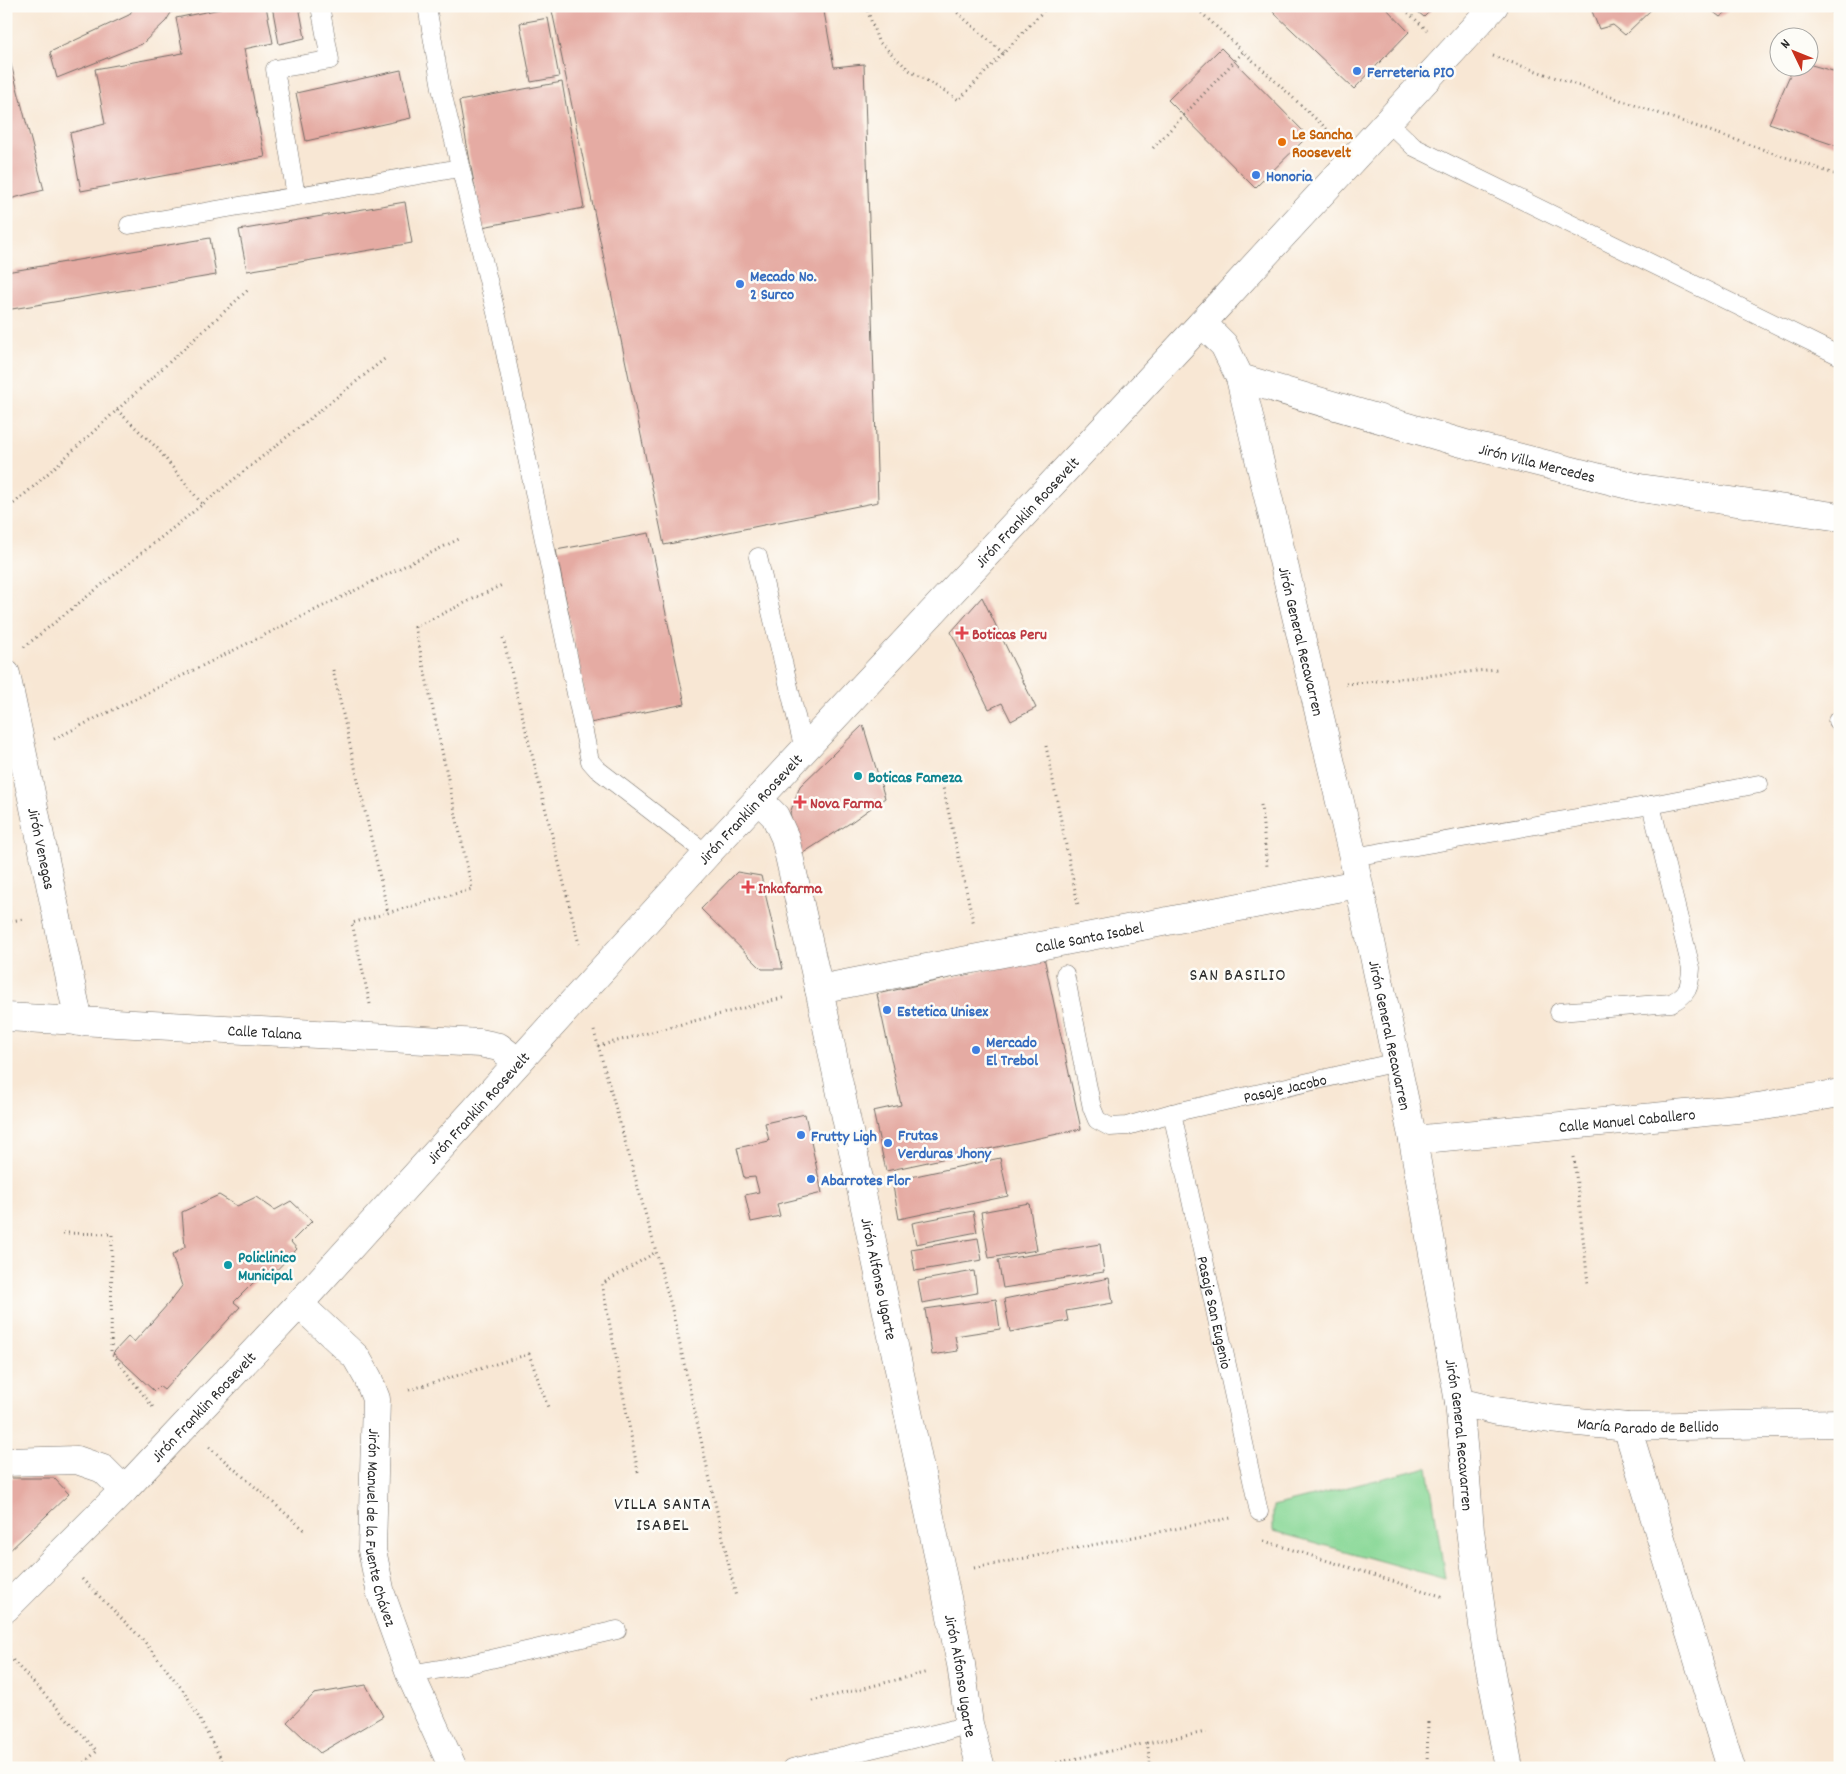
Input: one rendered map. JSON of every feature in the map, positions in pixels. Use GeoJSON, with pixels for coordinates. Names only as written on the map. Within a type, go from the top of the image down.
{"type":"FeatureCollection","features":[{"type":"Feature","properties":{"kind":"street","name":"Jirón Franklin Roosevelt"},"geometry":{"type":"LineString","coordinates":[[6,1608],[124,1490],[299,1304],[707,854],[1202,323],[1494,6]]}},
{"type":"Feature","properties":{"kind":"street","name":"Jirón General Recavarren"},"geometry":{"type":"LineString","coordinates":[[1202,323],[1224,345],[1240,378],[1353,856],[1397,1062],[1413,1140],[1459,1402],[1470,1530],[1480,1609],[1510,1768]]}},
{"type":"Feature","properties":{"kind":"street","name":"Jirón Villa Mercedes"},"geometry":{"type":"LineString","coordinates":[[1240,378],[1462,443],[1640,488],[1840,517]]}},
{"type":"Feature","properties":{"kind":"street","name":"Jirón Venegas"},"geometry":{"type":"LineString","coordinates":[[6,674],[79,1022]]}},
{"type":"Feature","properties":{"kind":"street","name":"Jirón Alfonso Ugarte"},"geometry":{"type":"LineString","coordinates":[[758,799],[775,816],[785,838],[819,988],[961,1664],[970,1724],[981,1768]]}},
{"type":"Feature","properties":{"kind":"street","name":"Calle Santa Isabel"},"geometry":{"type":"LineString","coordinates":[[819,988],[1358,884]]}},
{"type":"Feature","properties":{"kind":"street","name":"Calle Talana"},"geometry":{"type":"LineString","coordinates":[[6,1017],[480,1042],[499,1047],[518,1062]]}},
{"type":"Feature","properties":{"kind":"street","name":"Calle Manuel Caballero"},"geometry":{"type":"LineString","coordinates":[[1413,1140],[1758,1107],[1840,1093]]}},
{"type":"Feature","properties":{"kind":"street","name":"Jirón Manuel de la Fuente Chávez"},"geometry":{"type":"LineString","coordinates":[[299,1304],[356,1357],[368,1378],[376,1399],[372,1550],[381,1594],[410,1674],[453,1768]]}},
{"type":"Feature","properties":{"kind":"street","name":"María Parado de Bellido"},"geometry":{"type":"LineString","coordinates":[[1459,1402],[1515,1414],[1627,1428],[1840,1423]]}},
{"type":"Feature","properties":{"kind":"street"},"geometry":{"type":"LineString","coordinates":[[1627,1428],[1731,1768]]}},
{"type":"Feature","properties":{"kind":"street"},"geometry":{"type":"LineString","coordinates":[[6,1462],[77,1460],[104,1469],[124,1490]]}},
{"type":"Feature","properties":{"kind":"lane"},"geometry":{"type":"LineString","coordinates":[[296,196],[275,69],[330,60],[320,6]]}},
{"type":"Feature","properties":{"kind":"lane"},"geometry":{"type":"LineString","coordinates":[[427,6],[441,88],[501,334],[590,761],[597,769],[707,854]]}},
{"type":"Feature","properties":{"kind":"lane"},"geometry":{"type":"LineString","coordinates":[[1388,122],[1414,147],[1840,356]]}},
{"type":"Feature","properties":{"kind":"lane"},"geometry":{"type":"LineString","coordinates":[[129,225],[460,168]]}},
{"type":"Feature","properties":{"kind":"lane"},"geometry":{"type":"LineString","coordinates":[[758,557],[804,750]]}},
{"type":"Feature","properties":{"kind":"lane"},"geometry":{"type":"LineString","coordinates":[[1353,856],[1651,806],[1759,784]]}},
{"type":"Feature","properties":{"kind":"lane"},"geometry":{"type":"LineString","coordinates":[[1559,1012],[1671,1004],[1684,996],[1690,983],[1691,968],[1651,806]]}},
{"type":"Feature","properties":{"kind":"lane","name":"Pasaje Jacobo"},"geometry":{"type":"LineString","coordinates":[[1065,974],[1092,1108],[1097,1120],[1110,1127],[1127,1126],[1172,1113],[1397,1062]]}},
{"type":"Feature","properties":{"kind":"lane","name":"Pasaje San Eugenio"},"geometry":{"type":"LineString","coordinates":[[1172,1113],[1259,1512]]}},
{"type":"Feature","properties":{"kind":"lane"},"geometry":{"type":"LineString","coordinates":[[410,1674],[465,1665],[617,1630]]}},
{"type":"Feature","properties":{"kind":"lane"},"geometry":{"type":"LineString","coordinates":[[792,1768],[970,1724]]}},
{"type":"Feature","properties":{"kind":"path"},"geometry":{"type":"LineString","coordinates":[[866,6],[878,41],[909,70],[959,100],[1048,6]]}},
{"type":"Feature","properties":{"kind":"path"},"geometry":{"type":"LineString","coordinates":[[950,6],[1003,53]]}},
{"type":"Feature","properties":{"kind":"path"},"geometry":{"type":"LineString","coordinates":[[1194,6],[1356,156]]}},
{"type":"Feature","properties":{"kind":"path"},"geometry":{"type":"LineString","coordinates":[[1459,44],[1840,176]]}},
{"type":"Feature","properties":{"kind":"path"},"geometry":{"type":"LineString","coordinates":[[1153,148],[1243,52]]}},
{"type":"Feature","properties":{"kind":"path"},"geometry":{"type":"LineString","coordinates":[[6,510],[250,288]]}},
{"type":"Feature","properties":{"kind":"path"},"geometry":{"type":"LineString","coordinates":[[21,649],[387,357]]}},
{"type":"Feature","properties":{"kind":"path"},"geometry":{"type":"LineString","coordinates":[[117,410],[157,448],[202,504]]}},
{"type":"Feature","properties":{"kind":"path"},"geometry":{"type":"LineString","coordinates":[[23,754],[459,539]]}},
{"type":"Feature","properties":{"kind":"path"},"geometry":{"type":"LineString","coordinates":[[377,1037],[352,923],[472,889],[415,627],[504,584]]}},
{"type":"Feature","properties":{"kind":"path"},"geometry":{"type":"LineString","coordinates":[[503,638],[586,987],[598,1046],[680,1343],[736,1598]]}},
{"type":"Feature","properties":{"kind":"path"},"geometry":{"type":"LineString","coordinates":[[1313,687],[1497,669]]}},
{"type":"Feature","properties":{"kind":"path"},"geometry":{"type":"LineString","coordinates":[[333,670],[388,913]]}},
{"type":"Feature","properties":{"kind":"path"},"geometry":{"type":"LineString","coordinates":[[1046,746],[1084,938]]}},
{"type":"Feature","properties":{"kind":"path"},"geometry":{"type":"LineString","coordinates":[[940,774],[981,957]]}},
{"type":"Feature","properties":{"kind":"path"},"geometry":{"type":"LineString","coordinates":[[1261,805],[1270,901]]}},
{"type":"Feature","properties":{"kind":"path"},"geometry":{"type":"LineString","coordinates":[[598,1046],[819,988]]}},
{"type":"Feature","properties":{"kind":"path"},"geometry":{"type":"LineString","coordinates":[[1570,1125],[1588,1283]]}},
{"type":"Feature","properties":{"kind":"path"},"geometry":{"type":"LineString","coordinates":[[6,1151],[9,1228]]}},
{"type":"Feature","properties":{"kind":"path"},"geometry":{"type":"LineString","coordinates":[[63,1233],[112,1234],[111,1352],[180,1431],[307,1532]]}},
{"type":"Feature","properties":{"kind":"path"},"geometry":{"type":"LineString","coordinates":[[638,1472],[602,1284],[656,1252]]}},
{"type":"Feature","properties":{"kind":"path"},"geometry":{"type":"LineString","coordinates":[[376,1399],[529,1354],[549,1410]]}},
{"type":"Feature","properties":{"kind":"path"},"geometry":{"type":"LineString","coordinates":[[942,1574],[1234,1517]]}},
{"type":"Feature","properties":{"kind":"path"},"geometry":{"type":"LineString","coordinates":[[1262,1541],[1480,1609]]}},
{"type":"Feature","properties":{"kind":"path"},"geometry":{"type":"LineString","coordinates":[[60,1555],[143,1640],[186,1694],[226,1768]]}},
{"type":"Feature","properties":{"kind":"path"},"geometry":{"type":"LineString","coordinates":[[6,1653],[96,1752],[78,1768]]}},
{"type":"Feature","properties":{"kind":"path"},"geometry":{"type":"LineString","coordinates":[[812,1701],[961,1664]]}},
{"type":"Feature","properties":{"kind":"path"},"geometry":{"type":"LineString","coordinates":[[1427,1768],[1428,1720]]}},
{"type":"Feature","properties":{"kind":"path"},"geometry":{"type":"LineString","coordinates":[[1032,1768],[1206,1732]]}},
{"type":"Feature","properties":{"kind":"path"},"geometry":{"type":"LineString","coordinates":[[1147,1743],[1151,1768]]}},
{"type":"Feature","properties":{"kind":"green space"},"geometry":{"type":"Polygon","coordinates":[[[1428,1467],[1445,1579],[1273,1531],[1273,1506],[1428,1467]]]}},
{"type":"Feature","properties":{"kind":"building"},"geometry":{"type":"Polygon","coordinates":[[[135,6],[175,6],[166,21],[142,44],[57,78],[50,52],[129,15],[135,6]]]}},
{"type":"Feature","properties":{"kind":"building"},"geometry":{"type":"Polygon","coordinates":[[[220,6],[266,6],[273,43],[244,49],[265,157],[81,191],[70,133],[105,124],[95,69],[183,53],[176,18],[220,9],[220,6]]]}},
{"type":"Feature","properties":{"kind":"building"},"geometry":{"type":"Polygon","coordinates":[[[272,6],[299,6],[305,38],[279,44],[272,6]]]}},
{"type":"Feature","properties":{"kind":"building","name":"Mecado No. 2 Surco"},"geometry":{"type":"Polygon","coordinates":[[[551,6],[823,6],[834,67],[864,64],[878,502],[664,545],[551,6]]]}},
{"type":"Feature","properties":{"kind":"building"},"geometry":{"type":"Polygon","coordinates":[[[1278,6],[1384,6],[1409,32],[1354,89],[1273,12],[1278,6]]]}},
{"type":"Feature","properties":{"kind":"building"},"geometry":{"type":"Polygon","coordinates":[[[1411,6],[1435,6],[1424,17],[1411,6]]]}},
{"type":"Feature","properties":{"kind":"building"},"geometry":{"type":"Polygon","coordinates":[[[1590,6],[1655,6],[1625,35],[1613,25],[1599,29],[1590,6]]]}},
{"type":"Feature","properties":{"kind":"building"},"geometry":{"type":"Polygon","coordinates":[[[1706,6],[1734,6],[1720,17],[1706,6]]]}},
{"type":"Feature","properties":{"kind":"building"},"geometry":{"type":"Polygon","coordinates":[[[548,18],[559,77],[531,82],[520,23],[548,18]]]}},
{"type":"Feature","properties":{"kind":"building"},"geometry":{"type":"Polygon","coordinates":[[[1221,48],[1308,136],[1255,188],[1168,100],[1221,48]]]}},
{"type":"Feature","properties":{"kind":"building"},"geometry":{"type":"Polygon","coordinates":[[[6,53],[8,53],[44,190],[6,200],[6,53]]]}},
{"type":"Feature","properties":{"kind":"building"},"geometry":{"type":"Polygon","coordinates":[[[1818,67],[1840,73],[1840,147],[1769,123],[1789,78],[1818,78],[1818,67]]]}},
{"type":"Feature","properties":{"kind":"building"},"geometry":{"type":"Polygon","coordinates":[[[401,70],[411,118],[306,141],[296,93],[401,70]]]}},
{"type":"Feature","properties":{"kind":"building"},"geometry":{"type":"Polygon","coordinates":[[[562,82],[584,208],[482,227],[459,101],[562,82]]]}},
{"type":"Feature","properties":{"kind":"building"},"geometry":{"type":"Polygon","coordinates":[[[405,202],[412,243],[247,271],[239,230],[405,202]]]}},
{"type":"Feature","properties":{"kind":"building"},"geometry":{"type":"Polygon","coordinates":[[[210,238],[216,275],[6,310],[6,272],[210,238]]]}},
{"type":"Feature","properties":{"kind":"building"},"geometry":{"type":"Polygon","coordinates":[[[649,533],[685,704],[590,723],[556,550],[649,533]]]}},
{"type":"Feature","properties":{"kind":"building"},"geometry":{"type":"Polygon","coordinates":[[[982,597],[1036,708],[1011,721],[1002,703],[989,709],[951,632],[982,597]]]}},
{"type":"Feature","properties":{"kind":"building"},"geometry":{"type":"Polygon","coordinates":[[[863,725],[885,798],[800,855],[790,813],[800,786],[863,725]]]}},
{"type":"Feature","properties":{"kind":"building"},"geometry":{"type":"Polygon","coordinates":[[[737,872],[761,876],[783,969],[762,969],[701,909],[737,872]]]}},
{"type":"Feature","properties":{"kind":"building","name":"Mercado El Trebol"},"geometry":{"type":"Polygon","coordinates":[[[1044,957],[1081,1129],[886,1171],[873,1111],[901,1105],[877,994],[1044,957]]]}},
{"type":"Feature","properties":{"kind":"building"},"geometry":{"type":"Polygon","coordinates":[[[805,1114],[822,1193],[777,1204],[780,1216],[751,1222],[745,1195],[759,1192],[755,1177],[744,1178],[737,1148],[769,1141],[765,1123],[805,1114]]]}},
{"type":"Feature","properties":{"kind":"building"},"geometry":{"type":"Polygon","coordinates":[[[1000,1158],[1008,1196],[899,1219],[892,1181],[1000,1158]]]}},
{"type":"Feature","properties":{"kind":"building","name":"Policlinico Municipal"},"geometry":{"type":"Polygon","coordinates":[[[219,1195],[237,1206],[256,1197],[275,1210],[291,1201],[312,1221],[291,1242],[297,1249],[266,1281],[260,1276],[234,1302],[240,1307],[164,1390],[159,1386],[154,1391],[113,1353],[128,1337],[134,1342],[182,1286],[172,1255],[185,1247],[182,1212],[219,1195]]]}},
{"type":"Feature","properties":{"kind":"building"},"geometry":{"type":"Polygon","coordinates":[[[1029,1203],[1037,1250],[989,1258],[981,1212],[1029,1203]]]}},
{"type":"Feature","properties":{"kind":"building"},"geometry":{"type":"Polygon","coordinates":[[[973,1211],[977,1232],[916,1244],[912,1223],[973,1211]]]}},
{"type":"Feature","properties":{"kind":"building"},"geometry":{"type":"Polygon","coordinates":[[[978,1238],[982,1260],[915,1271],[911,1249],[978,1238]]]}},
{"type":"Feature","properties":{"kind":"building"},"geometry":{"type":"Polygon","coordinates":[[[1100,1244],[1104,1272],[1003,1288],[998,1260],[1100,1244]]]}},
{"type":"Feature","properties":{"kind":"building"},"geometry":{"type":"Polygon","coordinates":[[[974,1271],[977,1293],[922,1303],[918,1281],[974,1271]]]}},
{"type":"Feature","properties":{"kind":"building"},"geometry":{"type":"Polygon","coordinates":[[[1109,1278],[1113,1303],[1066,1311],[1068,1321],[1010,1332],[1004,1299],[1109,1278]]]}},
{"type":"Feature","properties":{"kind":"building"},"geometry":{"type":"Polygon","coordinates":[[[996,1299],[1000,1329],[955,1336],[958,1351],[932,1355],[925,1309],[996,1299]]]}},
{"type":"Feature","properties":{"kind":"building"},"geometry":{"type":"Polygon","coordinates":[[[6,1478],[54,1478],[69,1494],[6,1554],[6,1478]]]}},
{"type":"Feature","properties":{"kind":"building"},"geometry":{"type":"Polygon","coordinates":[[[366,1685],[383,1716],[320,1753],[287,1722],[314,1694],[366,1685]]]}},
{"type":"Feature","properties":{"kind":"place","name":"Ferreteria PIO"},"geometry":{"type":"Point","coordinates":[1357,71]}},
{"type":"Feature","properties":{"kind":"place","name":"Le Sancha Roosevelt"},"geometry":{"type":"Point","coordinates":[1282,142]}},
{"type":"Feature","properties":{"kind":"place","name":"Honoria"},"geometry":{"type":"Point","coordinates":[1256,175]}},
{"type":"Feature","properties":{"kind":"place","name":"Mecado No. 2 Surco"},"geometry":{"type":"Point","coordinates":[740,284]}},
{"type":"Feature","properties":{"kind":"place","name":"Boticas Peru"},"geometry":{"type":"Point","coordinates":[962,633]}},
{"type":"Feature","properties":{"kind":"place","name":"Boticas Fameza"},"geometry":{"type":"Point","coordinates":[858,776]}},
{"type":"Feature","properties":{"kind":"place","name":"Nova Farma"},"geometry":{"type":"Point","coordinates":[800,802]}},
{"type":"Feature","properties":{"kind":"place","name":"Inkafarma"},"geometry":{"type":"Point","coordinates":[748,887]}},
{"type":"Feature","properties":{"kind":"place","name":"Estetica Unisex"},"geometry":{"type":"Point","coordinates":[887,1010]}},
{"type":"Feature","properties":{"kind":"place","name":"Mercado El Trebol"},"geometry":{"type":"Point","coordinates":[976,1050]}},
{"type":"Feature","properties":{"kind":"place","name":"Frutty Ligh"},"geometry":{"type":"Point","coordinates":[801,1135]}},
{"type":"Feature","properties":{"kind":"place","name":"Frutas Verduras Jhony"},"geometry":{"type":"Point","coordinates":[888,1143]}},
{"type":"Feature","properties":{"kind":"place","name":"Abarrotes Flor"},"geometry":{"type":"Point","coordinates":[811,1179]}},
{"type":"Feature","properties":{"kind":"place","name":"Policlinico Municipal"},"geometry":{"type":"Point","coordinates":[228,1265]}},
{"type":"Feature","properties":{"kind":"district","name":"SAN BASILIO"},"geometry":{"type":"Point","coordinates":[1238,974]}},
{"type":"Feature","properties":{"kind":"district","name":"VILLA SANTA ISABEL"},"geometry":{"type":"Point","coordinates":[663,1514]}}]}
